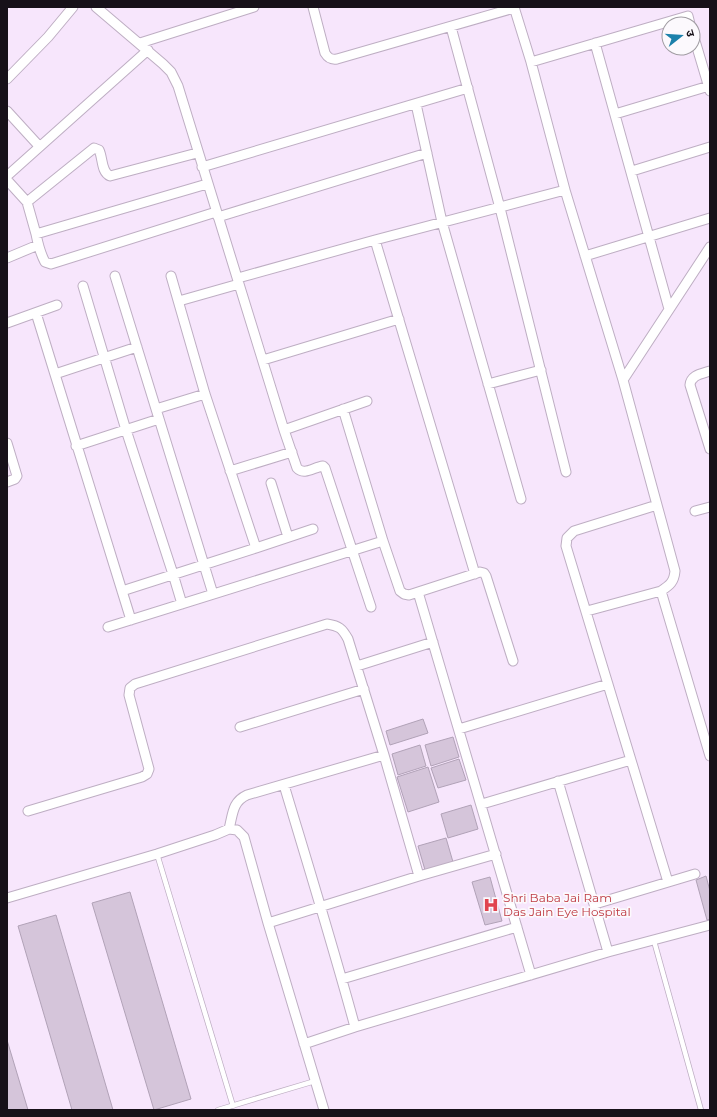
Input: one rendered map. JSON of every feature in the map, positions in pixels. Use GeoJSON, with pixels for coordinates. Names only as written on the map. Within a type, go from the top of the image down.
{"type":"FeatureCollection","features":[{"type":"Feature","properties":{"kind":"street"},"geometry":{"type":"LineString","coordinates":[[7,79],[48,38],[73,7]]}},
{"type":"Feature","properties":{"kind":"street"},"geometry":{"type":"LineString","coordinates":[[140,44],[254,7]]}},
{"type":"Feature","properties":{"kind":"street"},"geometry":{"type":"LineString","coordinates":[[313,7],[325,53],[332,60],[451,27],[514,7],[531,62],[565,190],[622,380],[675,571],[674,579],[670,586],[660,591],[586,611]]}},
{"type":"Feature","properties":{"kind":"street"},"geometry":{"type":"LineString","coordinates":[[102,9],[171,72],[178,86],[207,184],[297,468],[304,472],[320,466],[325,468],[371,607]]}},
{"type":"Feature","properties":{"kind":"street"},"geometry":{"type":"LineString","coordinates":[[531,62],[661,24]]}},
{"type":"Feature","properties":{"kind":"street"},"geometry":{"type":"LineString","coordinates":[[451,27],[500,208],[566,472]]}},
{"type":"Feature","properties":{"kind":"street"},"geometry":{"type":"LineString","coordinates":[[596,43],[670,309]]}},
{"type":"Feature","properties":{"kind":"street"},"geometry":{"type":"LineString","coordinates":[[7,176],[148,50]]}},
{"type":"Feature","properties":{"kind":"street"},"geometry":{"type":"LineString","coordinates":[[615,114],[709,89],[699,56]]}},
{"type":"Feature","properties":{"kind":"street"},"geometry":{"type":"LineString","coordinates":[[202,167],[468,88]]}},
{"type":"Feature","properties":{"kind":"street"},"geometry":{"type":"LineString","coordinates":[[416,104],[442,222],[521,499]]}},
{"type":"Feature","properties":{"kind":"street"},"geometry":{"type":"LineString","coordinates":[[7,111],[39,146]]}},
{"type":"Feature","properties":{"kind":"street"},"geometry":{"type":"LineString","coordinates":[[632,171],[710,147]]}},
{"type":"Feature","properties":{"kind":"street"},"geometry":{"type":"LineString","coordinates":[[27,202],[94,148],[99,150],[105,171],[110,176],[198,153]]}},
{"type":"Feature","properties":{"kind":"street"},"geometry":{"type":"LineString","coordinates":[[7,180],[27,202],[38,245],[45,262],[51,264],[427,153]]}},
{"type":"Feature","properties":{"kind":"street"},"geometry":{"type":"LineString","coordinates":[[36,234],[207,184]]}},
{"type":"Feature","properties":{"kind":"street"},"geometry":{"type":"LineString","coordinates":[[179,301],[238,281],[376,240],[565,190]]}},
{"type":"Feature","properties":{"kind":"street"},"geometry":{"type":"LineString","coordinates":[[586,256],[710,218]]}},
{"type":"Feature","properties":{"kind":"street"},"geometry":{"type":"LineString","coordinates":[[376,240],[475,574]]}},
{"type":"Feature","properties":{"kind":"street"},"geometry":{"type":"LineString","coordinates":[[7,258],[38,245]]}},
{"type":"Feature","properties":{"kind":"street"},"geometry":{"type":"LineString","coordinates":[[622,380],[710,247]]}},
{"type":"Feature","properties":{"kind":"street"},"geometry":{"type":"LineString","coordinates":[[115,276],[213,594]]}},
{"type":"Feature","properties":{"kind":"street"},"geometry":{"type":"LineString","coordinates":[[171,276],[205,394],[256,548]]}},
{"type":"Feature","properties":{"kind":"street"},"geometry":{"type":"LineString","coordinates":[[83,286],[126,430],[174,574],[182,604]]}},
{"type":"Feature","properties":{"kind":"street"},"geometry":{"type":"LineString","coordinates":[[7,323],[57,305]]}},
{"type":"Feature","properties":{"kind":"street"},"geometry":{"type":"LineString","coordinates":[[36,313],[130,620]]}},
{"type":"Feature","properties":{"kind":"street"},"geometry":{"type":"LineString","coordinates":[[263,360],[399,319]]}},
{"type":"Feature","properties":{"kind":"street"},"geometry":{"type":"LineString","coordinates":[[54,374],[137,347]]}},
{"type":"Feature","properties":{"kind":"street"},"geometry":{"type":"LineString","coordinates":[[488,384],[541,370]]}},
{"type":"Feature","properties":{"kind":"street"},"geometry":{"type":"LineString","coordinates":[[710,371],[693,377],[690,380],[690,385],[710,447]]}},
{"type":"Feature","properties":{"kind":"street"},"geometry":{"type":"LineString","coordinates":[[156,409],[205,394]]}},
{"type":"Feature","properties":{"kind":"street"},"geometry":{"type":"LineString","coordinates":[[284,430],[367,401]]}},
{"type":"Feature","properties":{"kind":"street"},"geometry":{"type":"LineString","coordinates":[[343,409],[400,591],[409,595],[480,572],[484,573],[513,661]]}},
{"type":"Feature","properties":{"kind":"street"},"geometry":{"type":"LineString","coordinates":[[76,446],[159,419]]}},
{"type":"Feature","properties":{"kind":"street"},"geometry":{"type":"LineString","coordinates":[[7,443],[17,476],[15,479],[7,482]]}},
{"type":"Feature","properties":{"kind":"street"},"geometry":{"type":"LineString","coordinates":[[230,470],[292,452]]}},
{"type":"Feature","properties":{"kind":"street"},"geometry":{"type":"LineString","coordinates":[[271,483],[288,536]]}},
{"type":"Feature","properties":{"kind":"street"},"geometry":{"type":"LineString","coordinates":[[657,505],[574,531],[567,538],[566,546],[668,882]]}},
{"type":"Feature","properties":{"kind":"street"},"geometry":{"type":"LineString","coordinates":[[695,511],[710,507]]}},
{"type":"Feature","properties":{"kind":"street"},"geometry":{"type":"LineString","coordinates":[[122,591],[256,548],[288,536],[314,529]]}},
{"type":"Feature","properties":{"kind":"street"},"geometry":{"type":"LineString","coordinates":[[108,627],[384,540]]}},
{"type":"Feature","properties":{"kind":"street"},"geometry":{"type":"LineString","coordinates":[[660,591],[710,756]]}},
{"type":"Feature","properties":{"kind":"street"},"geometry":{"type":"LineString","coordinates":[[418,592],[482,804],[531,974]]}},
{"type":"Feature","properties":{"kind":"street"},"geometry":{"type":"LineString","coordinates":[[28,811],[142,777],[147,774],[149,769],[129,695],[130,688],[135,684],[327,624],[336,625],[344,631],[357,666],[418,876]]}},
{"type":"Feature","properties":{"kind":"street"},"geometry":{"type":"LineString","coordinates":[[357,666],[433,642]]}},
{"type":"Feature","properties":{"kind":"street"},"geometry":{"type":"LineString","coordinates":[[459,728],[608,684]]}},
{"type":"Feature","properties":{"kind":"street"},"geometry":{"type":"LineString","coordinates":[[240,727],[364,689]]}},
{"type":"Feature","properties":{"kind":"street"},"geometry":{"type":"LineString","coordinates":[[229,829],[235,805],[240,798],[384,755]]}},
{"type":"Feature","properties":{"kind":"street"},"geometry":{"type":"LineString","coordinates":[[482,804],[631,760]]}},
{"type":"Feature","properties":{"kind":"street"},"geometry":{"type":"LineString","coordinates":[[558,781],[608,952]]}},
{"type":"Feature","properties":{"kind":"street"},"geometry":{"type":"LineString","coordinates":[[284,784],[355,1027]]}},
{"type":"Feature","properties":{"kind":"street"},"geometry":{"type":"LineString","coordinates":[[7,898],[157,854],[229,829],[237,830],[244,837],[324,1110]]}},
{"type":"Feature","properties":{"kind":"street"},"geometry":{"type":"LineString","coordinates":[[268,923],[418,876],[496,854]]}},
{"type":"Feature","properties":{"kind":"street"},"geometry":{"type":"LineString","coordinates":[[595,904],[696,874]]}},
{"type":"Feature","properties":{"kind":"street"},"geometry":{"type":"LineString","coordinates":[[304,1044],[355,1027],[531,974],[710,925]]}},
{"type":"Feature","properties":{"kind":"street"},"geometry":{"type":"LineString","coordinates":[[342,979],[517,927]]}},
{"type":"Feature","properties":{"kind":"lane"},"geometry":{"type":"LineString","coordinates":[[157,854],[233,1106]]}},
{"type":"Feature","properties":{"kind":"lane"},"geometry":{"type":"LineString","coordinates":[[654,940],[701,1110]]}},
{"type":"Feature","properties":{"kind":"lane"},"geometry":{"type":"LineString","coordinates":[[218,1110],[315,1081]]}},
{"type":"Feature","properties":{"kind":"building"},"geometry":{"type":"Polygon","coordinates":[[[423,719],[428,733],[390,745],[386,731],[423,719]]]}},
{"type":"Feature","properties":{"kind":"building"},"geometry":{"type":"Polygon","coordinates":[[[453,737],[459,757],[431,766],[425,745],[453,737]]]}},
{"type":"Feature","properties":{"kind":"building"},"geometry":{"type":"Polygon","coordinates":[[[420,745],[426,766],[398,775],[392,754],[420,745]]]}},
{"type":"Feature","properties":{"kind":"building"},"geometry":{"type":"Polygon","coordinates":[[[459,759],[466,780],[438,788],[431,768],[459,759]]]}},
{"type":"Feature","properties":{"kind":"building"},"geometry":{"type":"Polygon","coordinates":[[[428,767],[439,802],[408,812],[397,777],[428,767]]]}},
{"type":"Feature","properties":{"kind":"building"},"geometry":{"type":"Polygon","coordinates":[[[471,805],[478,829],[448,838],[441,814],[471,805]]]}},
{"type":"Feature","properties":{"kind":"building"},"geometry":{"type":"Polygon","coordinates":[[[446,838],[453,862],[425,870],[418,846],[446,838]]]}},
{"type":"Feature","properties":{"kind":"building"},"geometry":{"type":"Polygon","coordinates":[[[706,876],[710,891],[710,919],[707,920],[696,880],[706,876]]]}},
{"type":"Feature","properties":{"kind":"building"},"geometry":{"type":"Polygon","coordinates":[[[490,877],[502,921],[485,925],[472,882],[490,877]]]}},
{"type":"Feature","properties":{"kind":"building"},"geometry":{"type":"Polygon","coordinates":[[[130,892],[191,1099],[154,1110],[92,903],[130,892]]]}},
{"type":"Feature","properties":{"kind":"building"},"geometry":{"type":"Polygon","coordinates":[[[56,915],[113,1110],[72,1110],[18,926],[56,915]]]}},
{"type":"Feature","properties":{"kind":"building"},"geometry":{"type":"Polygon","coordinates":[[[7,1040],[28,1110],[7,1110],[7,1040]]]}},
{"type":"Feature","properties":{"kind":"place","name":"Shri Baba Jai Ram Das Jain Eye Hospital"},"geometry":{"type":"Point","coordinates":[491,905]}}]}
